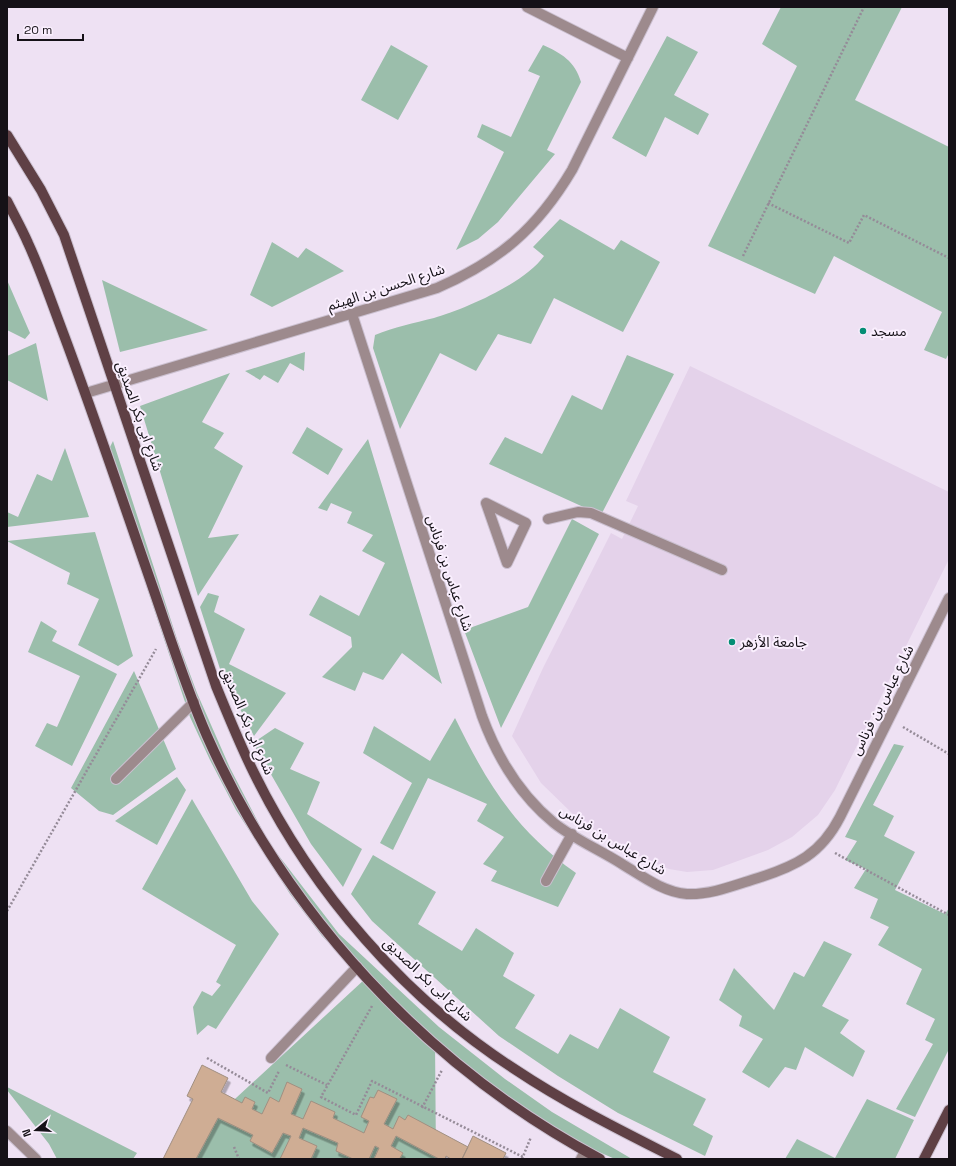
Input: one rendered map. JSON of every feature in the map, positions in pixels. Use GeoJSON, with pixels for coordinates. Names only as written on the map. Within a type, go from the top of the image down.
{"type":"FeatureCollection","features":[{"type":"Feature","properties":{"kind":"main road","name":"شارع ابى بكر الصديق"},"geometry":{"type":"LineString","coordinates":[[7,135],[41,190],[64,235],[216,686],[234,731],[254,774],[278,817],[304,858],[362,935],[395,970],[433,1006],[472,1039],[514,1069],[558,1096],[677,1159]]}},
{"type":"Feature","properties":{"kind":"main road"},"geometry":{"type":"LineString","coordinates":[[7,201],[28,243],[86,393],[167,629],[206,733],[227,778],[271,857],[301,900],[357,967],[408,1019],[449,1056],[493,1090],[583,1155],[600,1159]]}},
{"type":"Feature","properties":{"kind":"main road"},"geometry":{"type":"LineString","coordinates":[[924,1159],[949,1110]]}},
{"type":"Feature","properties":{"kind":"street"},"geometry":{"type":"LineString","coordinates":[[527,7],[628,58]]}},
{"type":"Feature","properties":{"kind":"street","name":"شارع الحسن بن الهيثم"},"geometry":{"type":"LineString","coordinates":[[86,393],[437,288],[483,266],[524,234],[546,209],[568,176],[653,7]]}},
{"type":"Feature","properties":{"kind":"street","name":"شارع عباس بن فرناس"},"geometry":{"type":"LineString","coordinates":[[352,314],[488,734],[507,769],[521,789],[537,807],[555,823],[657,885],[686,894],[713,891],[780,871],[797,864],[812,854],[834,830],[949,598]]}},
{"type":"Feature","properties":{"kind":"street"},"geometry":{"type":"LineString","coordinates":[[486,503],[526,524],[507,563],[504,556],[486,503]]}},
{"type":"Feature","properties":{"kind":"street"},"geometry":{"type":"LineString","coordinates":[[548,519],[578,512],[591,513],[722,570]]}},
{"type":"Feature","properties":{"kind":"street"},"geometry":{"type":"LineString","coordinates":[[116,779],[194,702]]}},
{"type":"Feature","properties":{"kind":"street"},"geometry":{"type":"LineString","coordinates":[[546,881],[572,834]]}},
{"type":"Feature","properties":{"kind":"street"},"geometry":{"type":"LineString","coordinates":[[271,1058],[357,967]]}},
{"type":"Feature","properties":{"kind":"street"},"geometry":{"type":"LineString","coordinates":[[7,1130],[36,1159]]}},
{"type":"Feature","properties":{"kind":"path"},"geometry":{"type":"LineString","coordinates":[[743,256],[864,7]]}},
{"type":"Feature","properties":{"kind":"path"},"geometry":{"type":"LineString","coordinates":[[768,203],[849,243],[864,215],[949,258]]}},
{"type":"Feature","properties":{"kind":"path"},"geometry":{"type":"LineString","coordinates":[[7,912],[167,629]]}},
{"type":"Feature","properties":{"kind":"path"},"geometry":{"type":"LineString","coordinates":[[888,719],[949,754]]}},
{"type":"Feature","properties":{"kind":"path"},"geometry":{"type":"LineString","coordinates":[[821,845],[949,915]]}},
{"type":"Feature","properties":{"kind":"path"},"geometry":{"type":"LineString","coordinates":[[380,991],[321,1097],[356,1115],[372,1081],[422,1108],[523,1158],[538,1122]]}},
{"type":"Feature","properties":{"kind":"path"},"geometry":{"type":"LineString","coordinates":[[422,1108],[449,1056]]}},
{"type":"Feature","properties":{"kind":"path"},"geometry":{"type":"LineString","coordinates":[[207,1058],[268,1092],[280,1069]]}},
{"type":"Feature","properties":{"kind":"path"},"geometry":{"type":"LineString","coordinates":[[283,1063],[327,1085]]}},
{"type":"Feature","properties":{"kind":"path"},"geometry":{"type":"LineString","coordinates":[[234,1147],[239,1159]]}},
{"type":"Feature","properties":{"kind":"shaded area","name":"جامعة الأزهر"},"geometry":{"type":"Polygon","coordinates":[[[690,366],[949,492],[949,559],[835,790],[818,815],[792,837],[768,850],[713,870],[687,872],[669,869],[633,853],[602,835],[576,817],[541,783],[512,736],[543,668],[611,533],[622,539],[638,506],[626,501],[690,366]]]}},
{"type":"Feature","properties":{"kind":"green space"},"geometry":{"type":"Polygon","coordinates":[[[781,7],[902,7],[855,100],[949,147],[949,353],[946,359],[924,350],[942,312],[834,256],[815,294],[708,246],[797,66],[762,44],[781,7]]]}},
{"type":"Feature","properties":{"kind":"green space"},"geometry":{"type":"Polygon","coordinates":[[[667,36],[698,52],[674,95],[709,114],[698,135],[665,117],[646,157],[612,138],[667,36]]]}},
{"type":"Feature","properties":{"kind":"green space"},"geometry":{"type":"Polygon","coordinates":[[[391,45],[428,66],[398,120],[361,100],[391,45]]]}},
{"type":"Feature","properties":{"kind":"green space"},"geometry":{"type":"Polygon","coordinates":[[[543,45],[556,51],[571,63],[575,68],[581,82],[547,150],[555,154],[498,222],[478,239],[456,250],[504,152],[477,137],[482,124],[511,137],[540,76],[528,71],[543,45]]]}},
{"type":"Feature","properties":{"kind":"green space"},"geometry":{"type":"Polygon","coordinates":[[[560,219],[614,250],[621,240],[660,262],[623,332],[554,298],[531,344],[498,334],[476,371],[440,353],[400,429],[373,348],[375,335],[397,327],[447,314],[477,302],[509,285],[523,276],[544,256],[533,247],[560,219]]]}},
{"type":"Feature","properties":{"kind":"green space"},"geometry":{"type":"Polygon","coordinates":[[[272,242],[298,258],[306,248],[344,271],[272,307],[250,295],[272,242]]]}},
{"type":"Feature","properties":{"kind":"green space"},"geometry":{"type":"Polygon","coordinates":[[[7,280],[30,333],[25,339],[7,330],[7,280]]]}},
{"type":"Feature","properties":{"kind":"green space"},"geometry":{"type":"Polygon","coordinates":[[[102,280],[208,330],[120,352],[102,280]]]}},
{"type":"Feature","properties":{"kind":"green space"},"geometry":{"type":"Polygon","coordinates":[[[36,343],[48,401],[7,380],[7,356],[36,343]]]}},
{"type":"Feature","properties":{"kind":"green space"},"geometry":{"type":"Polygon","coordinates":[[[305,352],[304,371],[290,363],[278,383],[264,375],[260,380],[245,371],[305,352]]]}},
{"type":"Feature","properties":{"kind":"green space"},"geometry":{"type":"Polygon","coordinates":[[[627,355],[674,374],[601,515],[489,464],[505,437],[542,454],[572,395],[602,410],[627,355]]]}},
{"type":"Feature","properties":{"kind":"green space"},"geometry":{"type":"Polygon","coordinates":[[[230,373],[202,422],[224,433],[214,448],[243,466],[208,538],[239,534],[198,596],[140,406],[230,373]]]}},
{"type":"Feature","properties":{"kind":"green space"},"geometry":{"type":"Polygon","coordinates":[[[307,427],[343,449],[328,475],[292,453],[307,427]]]}},
{"type":"Feature","properties":{"kind":"green space"},"geometry":{"type":"Polygon","coordinates":[[[368,439],[442,684],[402,653],[383,680],[363,672],[355,691],[322,677],[352,647],[351,637],[309,615],[320,595],[359,616],[385,563],[362,551],[373,535],[347,523],[352,512],[331,503],[327,511],[318,508],[368,439]]]}},
{"type":"Feature","properties":{"kind":"green space"},"geometry":{"type":"Polygon","coordinates":[[[113,441],[177,639],[197,693],[230,768],[269,843],[339,934],[439,1027],[505,1079],[552,1112],[632,1159],[615,1159],[583,1145],[544,1123],[460,1062],[435,1041],[436,1159],[170,1159],[365,979],[322,936],[290,894],[236,810],[210,760],[190,717],[104,459],[113,441]]]}},
{"type":"Feature","properties":{"kind":"green space"},"geometry":{"type":"Polygon","coordinates":[[[65,448],[89,517],[7,527],[7,512],[18,517],[37,474],[52,481],[65,448]]]}},
{"type":"Feature","properties":{"kind":"green space"},"geometry":{"type":"Polygon","coordinates":[[[572,519],[599,534],[501,728],[464,630],[528,607],[572,519]]]}},
{"type":"Feature","properties":{"kind":"green space"},"geometry":{"type":"Polygon","coordinates":[[[95,532],[133,656],[118,666],[78,645],[99,599],[67,584],[70,573],[7,541],[95,532]]]}},
{"type":"Feature","properties":{"kind":"green space"},"geometry":{"type":"Polygon","coordinates":[[[208,593],[219,596],[214,612],[245,629],[229,664],[286,693],[254,736],[221,672],[200,607],[208,593]]]}},
{"type":"Feature","properties":{"kind":"green space"},"geometry":{"type":"Polygon","coordinates":[[[41,621],[57,631],[52,641],[117,674],[72,766],[35,746],[47,723],[57,727],[80,676],[28,652],[41,621]]]}},
{"type":"Feature","properties":{"kind":"green space"},"geometry":{"type":"Polygon","coordinates":[[[134,671],[176,769],[113,815],[99,811],[71,788],[134,671]]]}},
{"type":"Feature","properties":{"kind":"green space"},"geometry":{"type":"Polygon","coordinates":[[[455,718],[491,784],[519,822],[555,857],[576,873],[558,907],[491,881],[497,871],[483,864],[504,837],[477,821],[487,804],[428,778],[393,850],[380,843],[412,783],[363,753],[374,726],[430,761],[455,718]]]}},
{"type":"Feature","properties":{"kind":"green space"},"geometry":{"type":"Polygon","coordinates":[[[275,728],[304,743],[290,769],[320,782],[307,814],[362,849],[343,887],[311,844],[253,743],[275,728]]]}},
{"type":"Feature","properties":{"kind":"green space"},"geometry":{"type":"Polygon","coordinates":[[[894,744],[904,746],[873,805],[894,816],[884,836],[915,852],[895,890],[945,914],[949,908],[949,1049],[915,1117],[896,1109],[933,1044],[925,1040],[935,1019],[906,1004],[922,969],[878,945],[889,927],[870,918],[878,899],[854,888],[866,869],[845,860],[857,841],[845,837],[894,744]]]}},
{"type":"Feature","properties":{"kind":"green space"},"geometry":{"type":"Polygon","coordinates":[[[177,777],[186,790],[157,845],[115,821],[177,777]]]}},
{"type":"Feature","properties":{"kind":"green space"},"geometry":{"type":"Polygon","coordinates":[[[192,799],[252,901],[279,934],[216,1029],[208,1025],[197,1035],[193,1007],[202,991],[212,996],[221,985],[216,982],[236,945],[142,889],[192,799]]]}},
{"type":"Feature","properties":{"kind":"green space"},"geometry":{"type":"Polygon","coordinates":[[[373,855],[436,892],[418,924],[462,951],[476,928],[514,953],[503,976],[535,995],[515,1028],[558,1054],[570,1034],[598,1049],[620,1008],[670,1037],[653,1072],[706,1099],[693,1125],[713,1136],[705,1156],[618,1113],[558,1076],[499,1036],[372,921],[351,894],[373,855]]]}},
{"type":"Feature","properties":{"kind":"green space"},"geometry":{"type":"Polygon","coordinates":[[[824,941],[852,954],[822,1006],[849,1020],[840,1033],[865,1051],[853,1077],[805,1047],[796,1070],[785,1067],[769,1088],[742,1072],[763,1039],[739,1026],[742,1016],[719,1000],[734,968],[774,1010],[794,972],[804,977],[824,941]]]}},
{"type":"Feature","properties":{"kind":"green space"},"geometry":{"type":"Polygon","coordinates":[[[7,1087],[137,1153],[133,1159],[57,1159],[49,1144],[7,1090],[7,1087]]]}},
{"type":"Feature","properties":{"kind":"green space"},"geometry":{"type":"Polygon","coordinates":[[[867,1099],[914,1120],[895,1159],[785,1159],[797,1139],[835,1158],[867,1099]]]}},
{"type":"Feature","properties":{"kind":"building"},"geometry":{"type":"Polygon","coordinates":[[[202,1065],[228,1078],[221,1092],[242,1103],[245,1097],[255,1102],[252,1109],[262,1114],[270,1097],[279,1102],[287,1082],[302,1089],[291,1114],[303,1119],[311,1101],[335,1112],[333,1118],[364,1133],[369,1121],[361,1117],[370,1097],[374,1098],[378,1090],[397,1099],[384,1124],[393,1129],[399,1116],[405,1120],[408,1115],[468,1147],[462,1159],[451,1159],[446,1156],[445,1159],[439,1159],[396,1136],[391,1146],[403,1153],[400,1158],[402,1159],[374,1159],[379,1148],[375,1146],[369,1159],[353,1159],[336,1151],[338,1143],[303,1128],[299,1138],[317,1146],[311,1159],[280,1159],[291,1136],[283,1133],[272,1153],[250,1141],[253,1135],[218,1118],[196,1159],[163,1159],[193,1099],[187,1096],[202,1065]]]}},
{"type":"Feature","properties":{"kind":"building"},"geometry":{"type":"Polygon","coordinates":[[[473,1136],[506,1153],[503,1159],[462,1159],[473,1136]]]}},
{"type":"Feature","properties":{"kind":"place","name":"مسجد"},"geometry":{"type":"Point","coordinates":[863,331]}},
{"type":"Feature","properties":{"kind":"place","name":"جامعة الأزهر"},"geometry":{"type":"Point","coordinates":[732,642]}}]}
